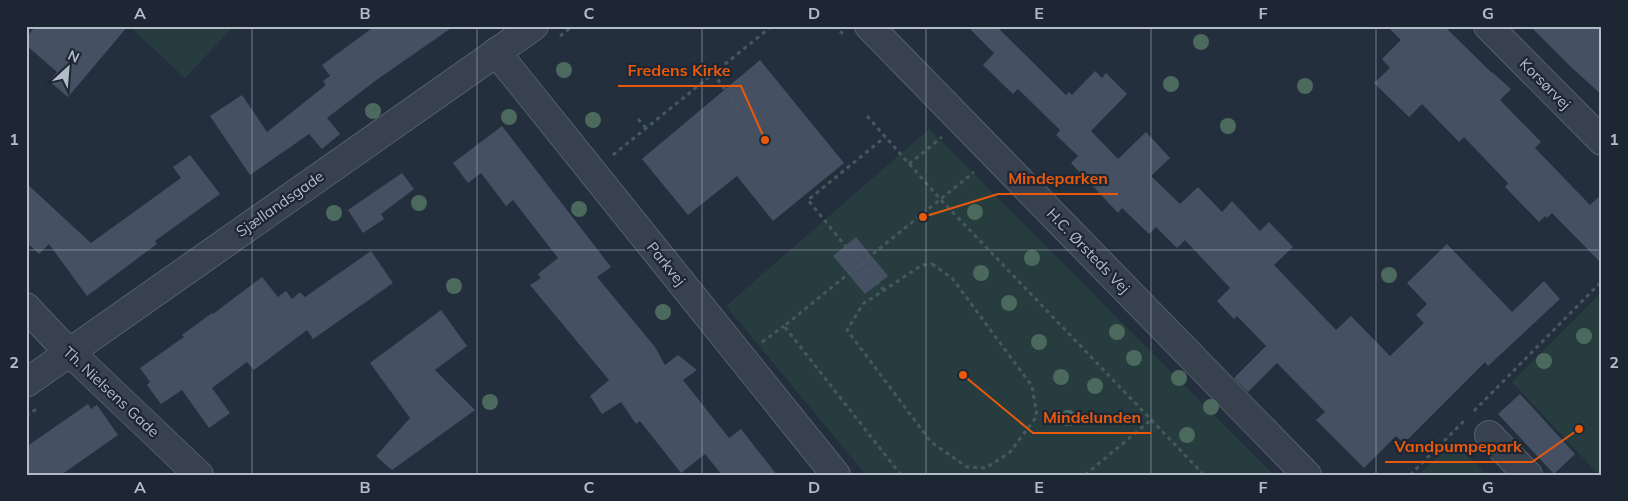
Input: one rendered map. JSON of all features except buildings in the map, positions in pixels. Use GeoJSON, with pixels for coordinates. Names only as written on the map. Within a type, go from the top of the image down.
{"type":"FeatureCollection","features":[{"type":"Feature","properties":{"kind":"street","name":"Sjællandsgade"},"geometry":{"type":"LineString","coordinates":[[26,383],[534,26]]}},
{"type":"Feature","properties":{"kind":"street","name":"H.C. Ørsteds Vej"},"geometry":{"type":"LineString","coordinates":[[869,26],[1307,475]]}},
{"type":"Feature","properties":{"kind":"street","name":"Korsørvej"},"geometry":{"type":"LineString","coordinates":[[1488,26],[1602,141]]}},
{"type":"Feature","properties":{"kind":"street","name":"Parkvej"},"geometry":{"type":"LineString","coordinates":[[496,52],[836,475]]}},
{"type":"Feature","properties":{"kind":"street","name":"Th. Nielsens Gade"},"geometry":{"type":"LineString","coordinates":[[26,307],[70,352],[199,475]]}},
{"type":"Feature","properties":{"kind":"street"},"geometry":{"type":"LineString","coordinates":[[1489,435],[1519,472]]}},
{"type":"Feature","properties":{"kind":"path"},"geometry":{"type":"LineString","coordinates":[[592,171],[772,26]]}},
{"type":"Feature","properties":{"kind":"path"},"geometry":{"type":"LineString","coordinates":[[713,73],[741,112]]}},
{"type":"Feature","properties":{"kind":"path"},"geometry":{"type":"LineString","coordinates":[[867,116],[941,200],[1204,475]]}},
{"type":"Feature","properties":{"kind":"path"},"geometry":{"type":"LineString","coordinates":[[638,119],[646,128]]}},
{"type":"Feature","properties":{"kind":"path"},"geometry":{"type":"LineString","coordinates":[[909,164],[944,135]]}},
{"type":"Feature","properties":{"kind":"path"},"geometry":{"type":"LineString","coordinates":[[884,290],[808,200],[885,136]]}},
{"type":"Feature","properties":{"kind":"path"},"geometry":{"type":"LineString","coordinates":[[901,475],[784,326],[978,169]]}},
{"type":"Feature","properties":{"kind":"path"},"geometry":{"type":"LineString","coordinates":[[932,264],[952,278],[1032,386],[1037,416],[1010,452],[986,468],[967,467],[930,442],[847,330],[863,304],[884,290],[922,265],[932,264]]}},
{"type":"Feature","properties":{"kind":"path"},"geometry":{"type":"LineString","coordinates":[[1410,475],[1602,281]]}},
{"type":"Feature","properties":{"kind":"path"},"geometry":{"type":"LineString","coordinates":[[1085,475],[1151,420]]}},
{"type":"Feature","properties":{"kind":"green space"},"geometry":{"type":"Polygon","coordinates":[[[129,26],[234,26],[185,78],[129,26]]]}},
{"type":"Feature","properties":{"kind":"green space"},"geometry":{"type":"Polygon","coordinates":[[[929,129],[1274,475],[866,475],[726,306],[929,129]]]}},
{"type":"Feature","properties":{"kind":"green space"},"geometry":{"type":"Polygon","coordinates":[[[1602,292],[1602,475],[1599,475],[1512,382],[1602,292]]]}},
{"type":"Feature","properties":{"kind":"green space"},"geometry":{"type":"Polygon","coordinates":[[[1453,441],[1488,475],[1418,475],[1453,441]]]}},
{"type":"Feature","properties":{"kind":"place","name":"Fredens Kirke"},"geometry":{"type":"Point","coordinates":[765,140]}},
{"type":"Feature","properties":{"kind":"place","name":"Mindeparken"},"geometry":{"type":"Point","coordinates":[923,217]}},
{"type":"Feature","properties":{"kind":"place","name":"Mindelunden"},"geometry":{"type":"Point","coordinates":[963,375]}},
{"type":"Feature","properties":{"kind":"place","name":"Vandpumpepark"},"geometry":{"type":"Point","coordinates":[1579,429]}}]}
